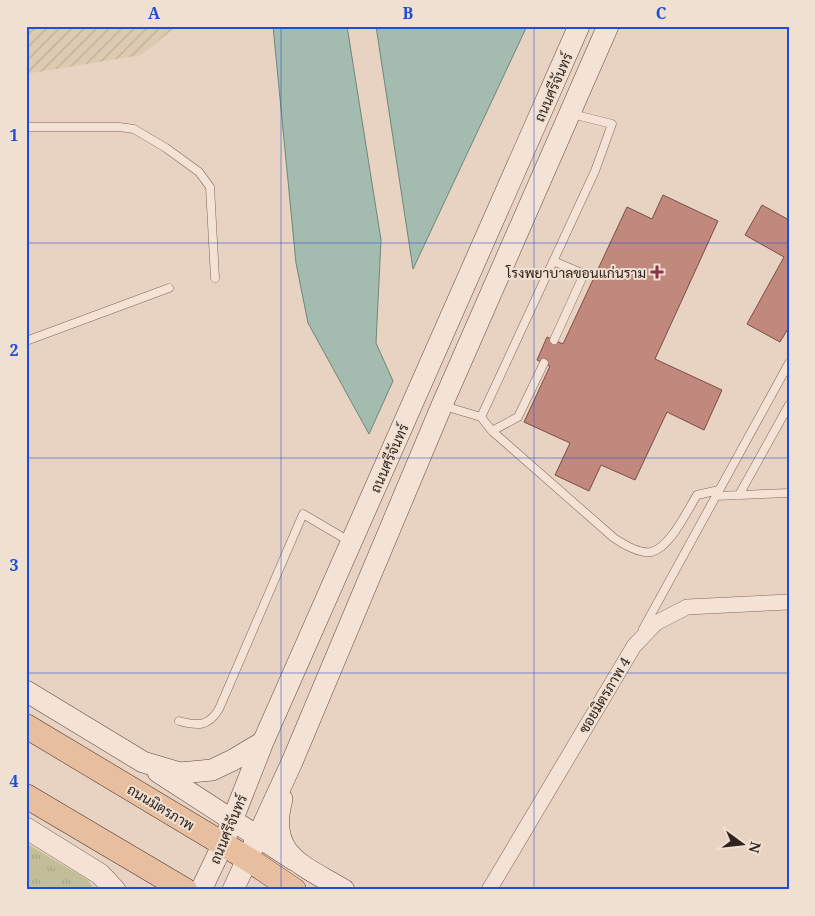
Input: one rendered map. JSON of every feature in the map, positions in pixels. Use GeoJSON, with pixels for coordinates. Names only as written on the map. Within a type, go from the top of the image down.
{"type":"FeatureCollection","features":[{"type":"Feature","properties":{"kind":"main road","name":"ถนนศรีจันทร์"},"geometry":{"type":"LineString","coordinates":[[201,890],[223,844],[263,742],[579,26]]}},
{"type":"Feature","properties":{"kind":"main road","name":"ถนนศรีจันทร์"},"geometry":{"type":"LineString","coordinates":[[233,890],[292,762],[442,405],[608,26]]}},
{"type":"Feature","properties":{"kind":"main road"},"geometry":{"type":"LineString","coordinates":[[26,691],[143,762],[294,860],[344,890]]}},
{"type":"Feature","properties":{"kind":"main road","name":"ถนนมิตรภาพ"},"geometry":{"type":"LineString","coordinates":[[26,726],[248,859],[294,890]]}},
{"type":"Feature","properties":{"kind":"main road"},"geometry":{"type":"LineString","coordinates":[[143,762],[180,773],[212,770],[234,760],[263,742]]}},
{"type":"Feature","properties":{"kind":"main road"},"geometry":{"type":"LineString","coordinates":[[292,762],[278,814],[280,839],[294,860]]}},
{"type":"Feature","properties":{"kind":"main road"},"geometry":{"type":"LineString","coordinates":[[26,796],[185,890]]}},
{"type":"Feature","properties":{"kind":"main road"},"geometry":{"type":"LineString","coordinates":[[26,828],[129,890]]}},
{"type":"Feature","properties":{"kind":"main road"},"geometry":{"type":"LineString","coordinates":[[100,874],[115,890]]}},
{"type":"Feature","properties":{"kind":"street","name":"ซอยมิตรภาพ 4"},"geometry":{"type":"LineString","coordinates":[[489,890],[634,646],[656,623],[686,607],[789,602]]}},
{"type":"Feature","properties":{"kind":"lane"},"geometry":{"type":"LineString","coordinates":[[481,417],[595,171],[612,124],[569,113]]}},
{"type":"Feature","properties":{"kind":"lane"},"geometry":{"type":"LineString","coordinates":[[26,127],[119,127],[134,130],[166,148],[199,172],[210,187],[215,278]]}},
{"type":"Feature","properties":{"kind":"lane"},"geometry":{"type":"LineString","coordinates":[[553,261],[584,274],[554,340]]}},
{"type":"Feature","properties":{"kind":"lane"},"geometry":{"type":"LineString","coordinates":[[26,342],[169,288]]}},
{"type":"Feature","properties":{"kind":"lane"},"geometry":{"type":"LineString","coordinates":[[492,431],[518,417],[544,363]]}},
{"type":"Feature","properties":{"kind":"lane"},"geometry":{"type":"LineString","coordinates":[[634,646],[789,363]]}},
{"type":"Feature","properties":{"kind":"lane"},"geometry":{"type":"LineString","coordinates":[[442,405],[481,417],[492,431],[614,538],[627,547],[650,552],[666,544],[697,496],[718,493],[739,495],[789,493]]}},
{"type":"Feature","properties":{"kind":"lane"},"geometry":{"type":"LineString","coordinates":[[739,495],[789,405]]}},
{"type":"Feature","properties":{"kind":"lane"},"geometry":{"type":"LineString","coordinates":[[179,721],[200,724],[208,722],[219,709],[302,514],[352,542]]}},
{"type":"Feature","properties":{"kind":"shaded area"},"geometry":{"type":"Polygon","coordinates":[[[26,26],[177,26],[141,55],[26,74],[26,26]]]}},
{"type":"Feature","properties":{"kind":"shaded area"},"geometry":{"type":"Polygon","coordinates":[[[273,26],[347,26],[381,240],[376,343],[393,381],[369,434],[308,323],[296,263],[273,26]]]}},
{"type":"Feature","properties":{"kind":"shaded area"},"geometry":{"type":"Polygon","coordinates":[[[376,26],[527,26],[413,269],[376,26]]]}},
{"type":"Feature","properties":{"kind":"green space"},"geometry":{"type":"Polygon","coordinates":[[[26,843],[88,880],[95,890],[26,890],[26,843]]]}},
{"type":"Feature","properties":{"kind":"building"},"geometry":{"type":"Polygon","coordinates":[[[663,195],[718,221],[655,359],[722,390],[704,430],[667,412],[635,480],[601,465],[589,491],[555,475],[570,443],[524,422],[550,366],[537,360],[547,337],[563,344],[627,207],[652,219],[663,195]]]}},
{"type":"Feature","properties":{"kind":"building"},"geometry":{"type":"Polygon","coordinates":[[[762,205],[789,220],[789,327],[780,342],[747,324],[784,257],[745,235],[762,205]]]}},
{"type":"Feature","properties":{"kind":"place","name":"โรงพยาบาลขอนแก่นราม"},"geometry":{"type":"Point","coordinates":[657,272]}}]}
